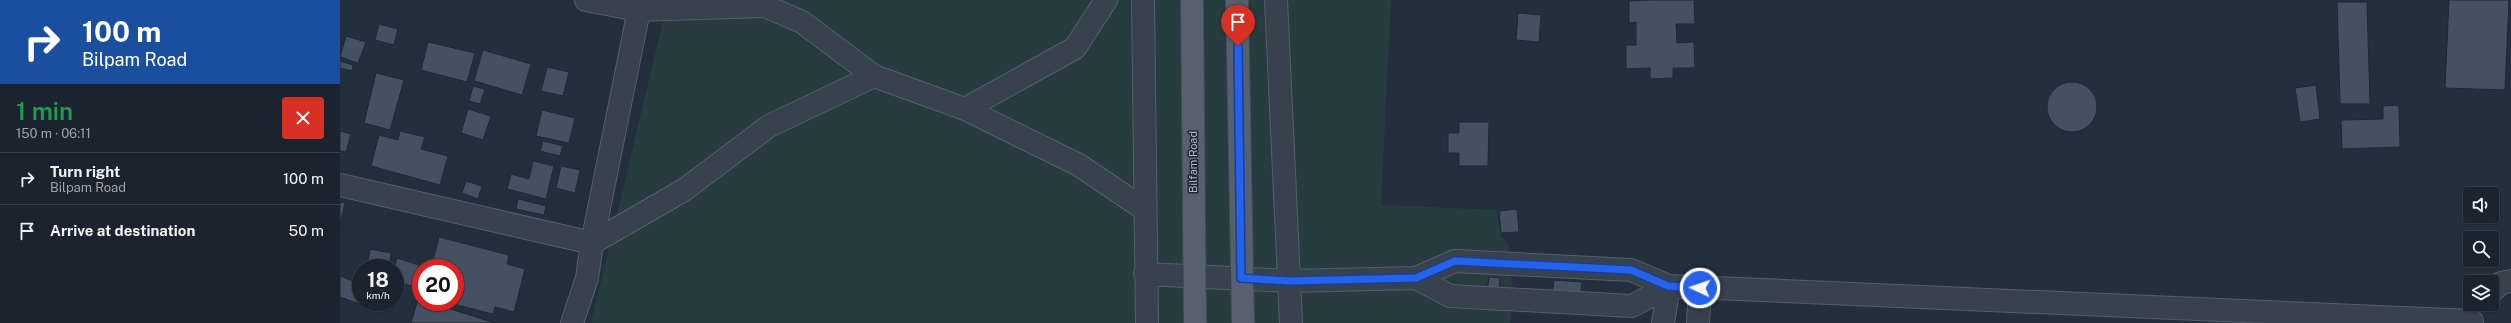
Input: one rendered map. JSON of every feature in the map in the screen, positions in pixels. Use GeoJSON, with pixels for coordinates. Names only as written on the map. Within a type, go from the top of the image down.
{"type":"FeatureCollection","features":[{"type":"Feature","properties":{"kind":"main road","name":"Bilfam Road"},"geometry":{"type":"LineString","coordinates":[[1192,0],[1193,277],[1195,323]]}},
{"type":"Feature","properties":{"kind":"main road"},"geometry":{"type":"LineString","coordinates":[[1237,0],[1242,323]]}},
{"type":"Feature","properties":{"kind":"street"},"geometry":{"type":"LineString","coordinates":[[586,0],[639,5],[765,6],[802,22],[874,76],[965,109],[1079,165],[1144,209]]}},
{"type":"Feature","properties":{"kind":"street"},"geometry":{"type":"LineString","coordinates":[[965,109],[1075,48],[1106,0]]}},
{"type":"Feature","properties":{"kind":"street"},"geometry":{"type":"LineString","coordinates":[[1143,0],[1144,209],[1147,323]]}},
{"type":"Feature","properties":{"kind":"street"},"geometry":{"type":"LineString","coordinates":[[1276,0],[1291,323]]}},
{"type":"Feature","properties":{"kind":"street"},"geometry":{"type":"LineString","coordinates":[[572,323],[587,278],[592,242],[639,5]]}},
{"type":"Feature","properties":{"kind":"street"},"geometry":{"type":"LineString","coordinates":[[340,185],[592,242],[684,190],[769,126],[874,76]]}},
{"type":"Feature","properties":{"kind":"street"},"geometry":{"type":"LineString","coordinates":[[1145,274],[1290,281],[1416,278],[1455,261],[1631,270],[1668,286],[1700,288],[2474,316]]}},
{"type":"Feature","properties":{"kind":"street"},"geometry":{"type":"LineString","coordinates":[[1416,278],[1450,296],[1632,306],[1668,286]]}},
{"type":"Feature","properties":{"kind":"street"},"geometry":{"type":"LineString","coordinates":[[2499,284],[2511,281]]}},
{"type":"Feature","properties":{"kind":"street"},"geometry":{"type":"LineString","coordinates":[[1663,323],[1668,286]]}},
{"type":"Feature","properties":{"kind":"street"},"geometry":{"type":"LineString","coordinates":[[1698,323],[1700,288]]}},
{"type":"Feature","properties":{"kind":"green space"},"geometry":{"type":"Polygon","coordinates":[[[668,0],[1391,0],[1381,205],[1497,210],[1501,237],[1508,243],[1513,295],[1510,323],[591,323],[668,0]]]}},
{"type":"Feature","properties":{"kind":"building"},"geometry":{"type":"Polygon","coordinates":[[[1694,0],[1695,24],[1676,24],[1677,43],[1694,42],[1695,68],[1673,68],[1673,78],[1650,79],[1650,68],[1626,69],[1626,45],[1636,45],[1636,22],[1629,23],[1629,1],[1694,0]]]}},
{"type":"Feature","properties":{"kind":"building"},"geometry":{"type":"Polygon","coordinates":[[[2449,0],[2509,0],[2505,90],[2445,88],[2449,0]]]}},
{"type":"Feature","properties":{"kind":"building"},"geometry":{"type":"Polygon","coordinates":[[[2337,2],[2367,2],[2370,104],[2340,104],[2337,2]]]}},
{"type":"Feature","properties":{"kind":"building"},"geometry":{"type":"Polygon","coordinates":[[[1518,13],[1541,15],[1539,42],[1516,40],[1518,13]]]}},
{"type":"Feature","properties":{"kind":"building"},"geometry":{"type":"Polygon","coordinates":[[[379,24],[398,29],[394,45],[375,40],[379,24]]]}},
{"type":"Feature","properties":{"kind":"building"},"geometry":{"type":"Polygon","coordinates":[[[346,36],[366,42],[358,63],[340,57],[346,36]]]}},
{"type":"Feature","properties":{"kind":"building"},"geometry":{"type":"Polygon","coordinates":[[[428,42],[475,53],[467,82],[421,70],[428,42]]]}},
{"type":"Feature","properties":{"kind":"building"},"geometry":{"type":"Polygon","coordinates":[[[483,50],[531,64],[522,95],[474,81],[483,50]]]}},
{"type":"Feature","properties":{"kind":"building"},"geometry":{"type":"Polygon","coordinates":[[[340,61],[353,65],[352,71],[340,68],[340,61]]]}},
{"type":"Feature","properties":{"kind":"building"},"geometry":{"type":"Polygon","coordinates":[[[547,67],[569,72],[563,96],[541,91],[547,67]]]}},
{"type":"Feature","properties":{"kind":"building"},"geometry":{"type":"Polygon","coordinates":[[[376,73],[404,80],[390,130],[364,123],[376,73]]]}},
{"type":"Feature","properties":{"kind":"building"},"geometry":{"type":"Polygon","coordinates":[[[2072,82],[2081,84],[2090,89],[2095,98],[2097,107],[2095,116],[2090,125],[2081,130],[2072,132],[2063,130],[2054,125],[2049,116],[2047,107],[2049,98],[2054,89],[2063,84],[2072,82]]]}},
{"type":"Feature","properties":{"kind":"building"},"geometry":{"type":"Polygon","coordinates":[[[2316,85],[2320,119],[2300,122],[2295,88],[2316,85]]]}},
{"type":"Feature","properties":{"kind":"building"},"geometry":{"type":"Polygon","coordinates":[[[473,86],[485,89],[480,104],[469,101],[473,86]]]}},
{"type":"Feature","properties":{"kind":"building"},"geometry":{"type":"Polygon","coordinates":[[[2399,105],[2400,147],[2342,149],[2341,120],[2383,119],[2383,106],[2399,105]]]}},
{"type":"Feature","properties":{"kind":"building"},"geometry":{"type":"Polygon","coordinates":[[[468,109],[491,116],[483,140],[461,133],[468,109]]]}},
{"type":"Feature","properties":{"kind":"building"},"geometry":{"type":"Polygon","coordinates":[[[542,110],[575,118],[569,143],[536,136],[542,110]]]}},
{"type":"Feature","properties":{"kind":"building"},"geometry":{"type":"Polygon","coordinates":[[[1459,122],[1489,122],[1488,166],[1459,166],[1459,153],[1448,153],[1448,133],[1459,133],[1459,122]]]}},
{"type":"Feature","properties":{"kind":"building"},"geometry":{"type":"Polygon","coordinates":[[[340,131],[351,134],[346,152],[340,151],[340,131]]]}},
{"type":"Feature","properties":{"kind":"building"},"geometry":{"type":"Polygon","coordinates":[[[400,131],[425,137],[421,149],[448,156],[440,185],[371,166],[379,135],[398,140],[400,131]]]}},
{"type":"Feature","properties":{"kind":"building"},"geometry":{"type":"Polygon","coordinates":[[[543,141],[563,146],[560,156],[540,151],[543,141]]]}},
{"type":"Feature","properties":{"kind":"building"},"geometry":{"type":"Polygon","coordinates":[[[533,161],[554,166],[546,199],[507,189],[511,174],[529,179],[533,161]]]}},
{"type":"Feature","properties":{"kind":"building"},"geometry":{"type":"Polygon","coordinates":[[[561,166],[580,170],[575,193],[556,188],[561,166]]]}},
{"type":"Feature","properties":{"kind":"building"},"geometry":{"type":"Polygon","coordinates":[[[466,181],[482,186],[478,199],[462,193],[466,181]]]}},
{"type":"Feature","properties":{"kind":"building"},"geometry":{"type":"Polygon","coordinates":[[[518,199],[546,206],[544,215],[516,209],[518,199]]]}},
{"type":"Feature","properties":{"kind":"building"},"geometry":{"type":"Polygon","coordinates":[[[340,202],[345,203],[340,225],[340,202]]]}},
{"type":"Feature","properties":{"kind":"building"},"geometry":{"type":"Polygon","coordinates":[[[1517,209],[1519,232],[1501,233],[1499,211],[1517,209]]]}},
{"type":"Feature","properties":{"kind":"building"},"geometry":{"type":"Polygon","coordinates":[[[439,237],[509,255],[507,264],[525,269],[514,312],[495,307],[493,314],[464,307],[464,259],[433,259],[439,237]]]}},
{"type":"Feature","properties":{"kind":"building"},"geometry":{"type":"Polygon","coordinates":[[[370,249],[391,253],[390,259],[368,259],[370,249]]]}},
{"type":"Feature","properties":{"kind":"building"},"geometry":{"type":"Polygon","coordinates":[[[404,260],[412,263],[412,286],[404,284],[404,260]]]}},
{"type":"Feature","properties":{"kind":"building"},"geometry":{"type":"Polygon","coordinates":[[[340,276],[352,281],[352,301],[340,297],[340,276]]]}},
{"type":"Feature","properties":{"kind":"building"},"geometry":{"type":"Polygon","coordinates":[[[1489,277],[1500,278],[1499,292],[1487,292],[1489,277]]]}},
{"type":"Feature","properties":{"kind":"building"},"geometry":{"type":"Polygon","coordinates":[[[1554,280],[1582,282],[1580,299],[1552,296],[1554,280]]]}},
{"type":"Feature","properties":{"kind":"building"},"geometry":{"type":"Polygon","coordinates":[[[414,311],[457,311],[495,323],[411,323],[414,311]]]}},
{"type":"Feature","properties":{"kind":"route"},"geometry":{"type":"LineString","coordinates":[[1238,46],[1241,278],[1290,281],[1416,278],[1455,261],[1631,270],[1668,286],[1700,288]]}}]}
